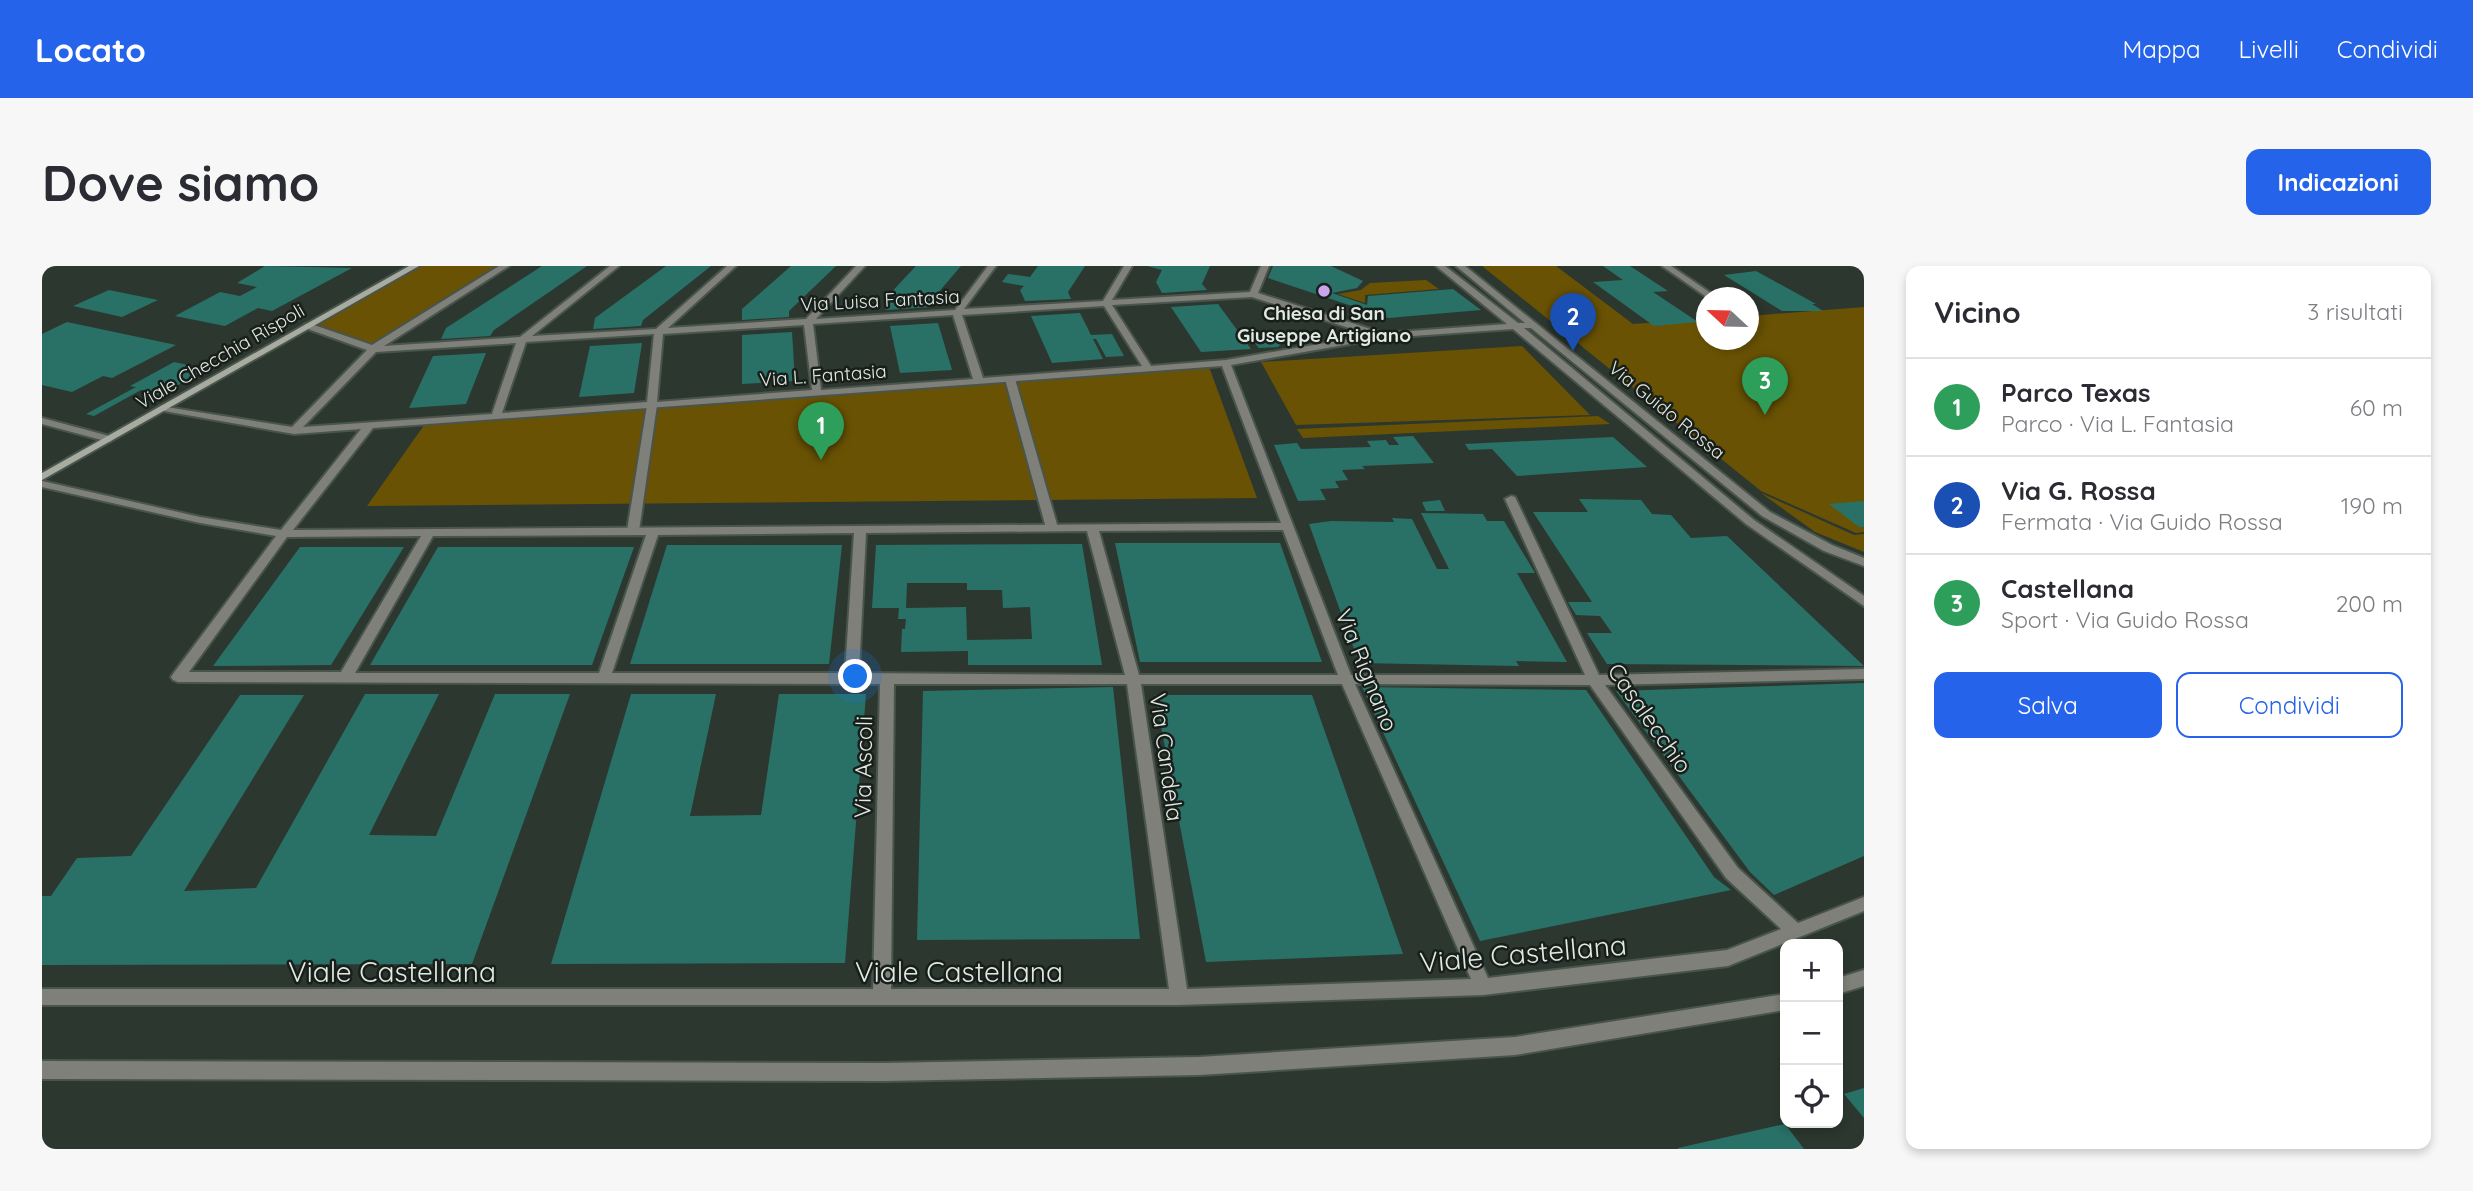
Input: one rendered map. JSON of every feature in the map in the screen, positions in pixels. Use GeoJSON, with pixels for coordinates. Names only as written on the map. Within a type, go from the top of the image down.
{"type":"FeatureCollection","features":[{"type":"Feature","properties":{"kind":"main road","name":"Viale Checchia Rispoli"},"geometry":{"type":"LineString","coordinates":[[42,477],[415,266]]}},
{"type":"Feature","properties":{"kind":"street"},"geometry":{"type":"LineString","coordinates":[[294,431],[373,349],[505,266]]}},
{"type":"Feature","properties":{"kind":"street"},"geometry":{"type":"LineString","coordinates":[[496,416],[522,340],[615,266]]}},
{"type":"Feature","properties":{"kind":"street"},"geometry":{"type":"LineString","coordinates":[[633,531],[652,405],[659,331],[732,266]]}},
{"type":"Feature","properties":{"kind":"street"},"geometry":{"type":"LineString","coordinates":[[817,393],[808,322],[861,266]]}},
{"type":"Feature","properties":{"kind":"street"},"geometry":{"type":"LineString","coordinates":[[979,381],[957,313],[992,266]]}},
{"type":"Feature","properties":{"kind":"street"},"geometry":{"type":"LineString","coordinates":[[1128,266],[1106,303],[1148,369]]}},
{"type":"Feature","properties":{"kind":"street"},"geometry":{"type":"LineString","coordinates":[[1253,294],[1265,266]]}},
{"type":"Feature","properties":{"kind":"street"},"geometry":{"type":"LineString","coordinates":[[1440,266],[1750,522],[1864,602]]}},
{"type":"Feature","properties":{"kind":"street","name":"Via Guido Rossa"},"geometry":{"type":"LineString","coordinates":[[1461,266],[1766,514],[1828,548],[1864,562]]}},
{"type":"Feature","properties":{"kind":"street"},"geometry":{"type":"LineString","coordinates":[[1666,266],[1698,287]]}},
{"type":"Feature","properties":{"kind":"street","name":"Via Luisa Fantasia"},"geometry":{"type":"LineString","coordinates":[[373,349],[1253,294],[1384,335]]}},
{"type":"Feature","properties":{"kind":"street","name":"Via L. Fantasia"},"geometry":{"type":"LineString","coordinates":[[164,408],[294,431],[1226,363],[1384,335],[1535,325]]}},
{"type":"Feature","properties":{"kind":"street"},"geometry":{"type":"LineString","coordinates":[[308,326],[373,349]]}},
{"type":"Feature","properties":{"kind":"street","name":"Via Rignano"},"geometry":{"type":"LineString","coordinates":[[1226,363],[1346,679],[1482,987]]}},
{"type":"Feature","properties":{"kind":"street"},"geometry":{"type":"LineString","coordinates":[[1010,379],[1052,528]]}},
{"type":"Feature","properties":{"kind":"street"},"geometry":{"type":"LineString","coordinates":[[42,421],[109,439]]}},
{"type":"Feature","properties":{"kind":"street"},"geometry":{"type":"LineString","coordinates":[[370,425],[284,534],[178,677],[1594,680],[1864,674]]}},
{"type":"Feature","properties":{"kind":"street"},"geometry":{"type":"LineString","coordinates":[[42,484],[200,520],[284,534],[1288,526]]}},
{"type":"Feature","properties":{"kind":"street","name":"Casalecchio"},"geometry":{"type":"LineString","coordinates":[[1511,499],[1594,680],[1732,873],[1796,932]]}},
{"type":"Feature","properties":{"kind":"street","name":"Via Candela"},"geometry":{"type":"LineString","coordinates":[[1092,528],[1133,678],[1179,997]]}},
{"type":"Feature","properties":{"kind":"street"},"geometry":{"type":"LineString","coordinates":[[852,678],[860,529]]}},
{"type":"Feature","properties":{"kind":"street"},"geometry":{"type":"LineString","coordinates":[[604,677],[653,531]]}},
{"type":"Feature","properties":{"kind":"street"},"geometry":{"type":"LineString","coordinates":[[346,676],[429,533]]}},
{"type":"Feature","properties":{"kind":"street","name":"Via Ascoli"},"geometry":{"type":"LineString","coordinates":[[882,996],[887,679]]}},
{"type":"Feature","properties":{"kind":"street","name":"Viale Castellana"},"geometry":{"type":"LineString","coordinates":[[42,997],[1179,997],[1482,987],[1728,958],[1864,904]]}},
{"type":"Feature","properties":{"kind":"street"},"geometry":{"type":"LineString","coordinates":[[1843,984],[1864,978]]}},
{"type":"Feature","properties":{"kind":"street"},"geometry":{"type":"LineString","coordinates":[[42,1070],[884,1072],[1199,1066],[1515,1046],[1780,1003]]}},
{"type":"Feature","properties":{"kind":"shaded area"},"geometry":{"type":"Polygon","coordinates":[[[420,266],[496,266],[372,344],[317,324],[420,266]]]}},
{"type":"Feature","properties":{"kind":"shaded area"},"geometry":{"type":"Polygon","coordinates":[[[1482,266],[1556,266],[1633,324],[1696,320],[1696,350],[1759,350],[1759,315],[1864,307],[1864,532],[1856,533],[1761,491],[1482,266]]]}},
{"type":"Feature","properties":{"kind":"shaded area"},"geometry":{"type":"Polygon","coordinates":[[[1426,280],[1439,289],[1365,295],[1365,303],[1338,294],[1361,290],[1370,283],[1426,280]]]}},
{"type":"Feature","properties":{"kind":"shaded area"},"geometry":{"type":"Polygon","coordinates":[[[1522,346],[1590,415],[1296,425],[1261,362],[1522,346]]]}},
{"type":"Feature","properties":{"kind":"shaded area"},"geometry":{"type":"Polygon","coordinates":[[[1208,364],[1257,498],[367,506],[427,421],[1208,364]]]}},
{"type":"Feature","properties":{"kind":"shaded area"},"geometry":{"type":"Polygon","coordinates":[[[1598,416],[1610,424],[1303,438],[1297,429],[1598,416]]]}},
{"type":"Feature","properties":{"kind":"shaded area"},"geometry":{"type":"Polygon","coordinates":[[[1761,493],[1854,535],[1864,534],[1864,552],[1815,532],[1761,493]]]}},
{"type":"Feature","properties":{"kind":"building"},"geometry":{"type":"Polygon","coordinates":[[[265,266],[352,268],[272,311],[258,308],[225,326],[175,316],[220,292],[240,296],[257,287],[237,283],[265,266]]]}},
{"type":"Feature","properties":{"kind":"building"},"geometry":{"type":"Polygon","coordinates":[[[542,266],[587,266],[494,330],[490,336],[441,339],[446,328],[542,266]]]}},
{"type":"Feature","properties":{"kind":"building"},"geometry":{"type":"Polygon","coordinates":[[[666,266],[711,266],[643,320],[641,326],[593,329],[595,318],[666,266]]]}},
{"type":"Feature","properties":{"kind":"building"},"geometry":{"type":"Polygon","coordinates":[[[791,266],[836,266],[789,311],[789,317],[742,320],[742,309],[791,266]]]}},
{"type":"Feature","properties":{"kind":"building"},"geometry":{"type":"Polygon","coordinates":[[[916,266],[961,266],[931,301],[931,307],[886,310],[884,300],[916,266]]]}},
{"type":"Feature","properties":{"kind":"building"},"geometry":{"type":"Polygon","coordinates":[[[1038,266],[1085,266],[1068,292],[1071,299],[1025,301],[1020,290],[1024,286],[1002,282],[1008,274],[1030,277],[1038,266]]]}},
{"type":"Feature","properties":{"kind":"building"},"geometry":{"type":"Polygon","coordinates":[[[1147,266],[1210,266],[1202,284],[1207,290],[1162,293],[1156,282],[1162,270],[1147,266]]]}},
{"type":"Feature","properties":{"kind":"building","name":"Chiesa di San Giuseppe Artigiano"},"geometry":{"type":"Polygon","coordinates":[[[1273,266],[1331,266],[1363,281],[1357,288],[1332,293],[1367,305],[1368,296],[1453,289],[1481,310],[1388,318],[1268,278],[1273,266]]]}},
{"type":"Feature","properties":{"kind":"building"},"geometry":{"type":"Polygon","coordinates":[[[1603,266],[1630,266],[1668,291],[1653,292],[1696,322],[1654,326],[1593,282],[1623,280],[1603,266]]]}},
{"type":"Feature","properties":{"kind":"building"},"geometry":{"type":"Polygon","coordinates":[[[1756,271],[1816,304],[1812,304],[1823,311],[1782,311],[1759,297],[1759,287],[1743,287],[1724,275],[1756,271]]]}},
{"type":"Feature","properties":{"kind":"building"},"geometry":{"type":"Polygon","coordinates":[[[109,290],[158,300],[122,317],[73,306],[109,290]]]}},
{"type":"Feature","properties":{"kind":"building"},"geometry":{"type":"Polygon","coordinates":[[[1218,304],[1251,349],[1201,352],[1171,307],[1218,304]]]}},
{"type":"Feature","properties":{"kind":"building"},"geometry":{"type":"Polygon","coordinates":[[[1080,313],[1091,335],[1112,334],[1124,356],[1106,357],[1096,339],[1093,339],[1103,359],[1052,363],[1031,316],[1080,313]]]}},
{"type":"Feature","properties":{"kind":"building"},"geometry":{"type":"Polygon","coordinates":[[[67,322],[176,345],[112,378],[103,376],[72,392],[42,385],[42,334],[67,322]]]}},
{"type":"Feature","properties":{"kind":"building"},"geometry":{"type":"Polygon","coordinates":[[[938,323],[952,370],[900,373],[890,326],[938,323]]]}},
{"type":"Feature","properties":{"kind":"building"},"geometry":{"type":"Polygon","coordinates":[[[792,332],[795,381],[742,384],[742,335],[792,332]]]}},
{"type":"Feature","properties":{"kind":"building"},"geometry":{"type":"Polygon","coordinates":[[[1278,340],[1281,344],[1278,347],[1259,348],[1254,342],[1278,340]]]}},
{"type":"Feature","properties":{"kind":"building"},"geometry":{"type":"Polygon","coordinates":[[[642,343],[634,393],[579,397],[590,346],[642,343]]]}},
{"type":"Feature","properties":{"kind":"building"},"geometry":{"type":"Polygon","coordinates":[[[486,353],[466,404],[409,408],[433,356],[486,353]]]}},
{"type":"Feature","properties":{"kind":"building"},"geometry":{"type":"Polygon","coordinates":[[[174,362],[207,369],[160,395],[141,390],[94,416],[86,414],[136,387],[130,386],[174,362]]]}},
{"type":"Feature","properties":{"kind":"building"},"geometry":{"type":"Polygon","coordinates":[[[1413,436],[1434,463],[1362,466],[1365,469],[1342,470],[1348,480],[1335,481],[1339,488],[1320,489],[1326,500],[1298,501],[1274,445],[1297,443],[1301,449],[1371,447],[1367,441],[1386,440],[1389,445],[1399,445],[1393,437],[1413,436]]]}},
{"type":"Feature","properties":{"kind":"building"},"geometry":{"type":"Polygon","coordinates":[[[1613,437],[1647,467],[1517,476],[1492,449],[1469,450],[1465,444],[1613,437]]]}},
{"type":"Feature","properties":{"kind":"building"},"geometry":{"type":"Polygon","coordinates":[[[1579,499],[1641,500],[1652,514],[1671,515],[1691,538],[1727,536],[1864,666],[1607,664],[1587,633],[1612,633],[1600,616],[1576,615],[1568,602],[1592,602],[1533,512],[1588,512],[1579,499]]]}},
{"type":"Feature","properties":{"kind":"building"},"geometry":{"type":"Polygon","coordinates":[[[1440,500],[1445,511],[1426,511],[1422,502],[1440,500]]]}},
{"type":"Feature","properties":{"kind":"building"},"geometry":{"type":"Polygon","coordinates":[[[1864,501],[1864,527],[1859,527],[1829,504],[1864,501]]]}},
{"type":"Feature","properties":{"kind":"building"},"geometry":{"type":"Polygon","coordinates":[[[1421,513],[1483,514],[1487,521],[1504,521],[1535,573],[1517,573],[1567,662],[1516,661],[1519,666],[1359,663],[1309,524],[1331,521],[1394,522],[1392,518],[1412,519],[1437,569],[1449,569],[1421,513]]]}},
{"type":"Feature","properties":{"kind":"building"},"geometry":{"type":"Polygon","coordinates":[[[1115,543],[1280,543],[1322,662],[1140,662],[1115,543]]]}},
{"type":"Feature","properties":{"kind":"building"},"geometry":{"type":"Polygon","coordinates":[[[1082,544],[1102,665],[968,665],[968,651],[901,652],[902,629],[905,629],[906,619],[898,619],[899,608],[872,608],[876,545],[1082,544]],[[907,583],[906,608],[966,607],[967,640],[1032,639],[1030,607],[1003,608],[1002,590],[967,590],[967,583],[907,583]]]}},
{"type":"Feature","properties":{"kind":"building"},"geometry":{"type":"Polygon","coordinates":[[[667,545],[842,545],[829,664],[630,664],[667,545]]]}},
{"type":"Feature","properties":{"kind":"building"},"geometry":{"type":"Polygon","coordinates":[[[300,547],[404,547],[331,665],[213,666],[300,547]]]}},
{"type":"Feature","properties":{"kind":"building"},"geometry":{"type":"Polygon","coordinates":[[[438,547],[634,547],[592,665],[370,665],[438,547]]]}},
{"type":"Feature","properties":{"kind":"building"},"geometry":{"type":"Polygon","coordinates":[[[1864,683],[1864,856],[1774,895],[1750,872],[1616,691],[1864,683]]]}},
{"type":"Feature","properties":{"kind":"building"},"geometry":{"type":"Polygon","coordinates":[[[1113,687],[1140,939],[917,940],[923,691],[1113,687]]]}},
{"type":"Feature","properties":{"kind":"building"},"geometry":{"type":"Polygon","coordinates":[[[1362,687],[1586,690],[1714,877],[1731,890],[1480,941],[1362,687]]]}},
{"type":"Feature","properties":{"kind":"building"},"geometry":{"type":"Polygon","coordinates":[[[365,694],[439,694],[369,835],[436,836],[495,694],[570,694],[472,964],[42,965],[42,896],[51,896],[77,858],[131,856],[240,695],[304,695],[184,891],[256,888],[365,694]]]}},
{"type":"Feature","properties":{"kind":"building"},"geometry":{"type":"Polygon","coordinates":[[[631,694],[716,694],[690,816],[761,815],[779,694],[866,694],[845,963],[551,964],[631,694]]]}},
{"type":"Feature","properties":{"kind":"building"},"geometry":{"type":"Polygon","coordinates":[[[1155,695],[1312,695],[1403,954],[1206,962],[1155,695]]]}},
{"type":"Feature","properties":{"kind":"building"},"geometry":{"type":"Polygon","coordinates":[[[1864,1088],[1864,1118],[1844,1094],[1864,1088]]]}},
{"type":"Feature","properties":{"kind":"building"},"geometry":{"type":"Polygon","coordinates":[[[1780,1125],[1780,1128],[1788,1128],[1804,1149],[1678,1149],[1780,1125]]]}},
{"type":"Feature","properties":{"kind":"place","name":"Chiesa di San Giuseppe Artigiano"},"geometry":{"type":"Point","coordinates":[1324,291]}},
{"type":"Feature","properties":{"kind":"place","name":"Via G. Rossa"},"geometry":{"type":"Point","coordinates":[1573,351]}},
{"type":"Feature","properties":{"kind":"place","name":"Castellana"},"geometry":{"type":"Point","coordinates":[1765,415]}},
{"type":"Feature","properties":{"kind":"place","name":"Parco Texas"},"geometry":{"type":"Point","coordinates":[821,460]}}]}
